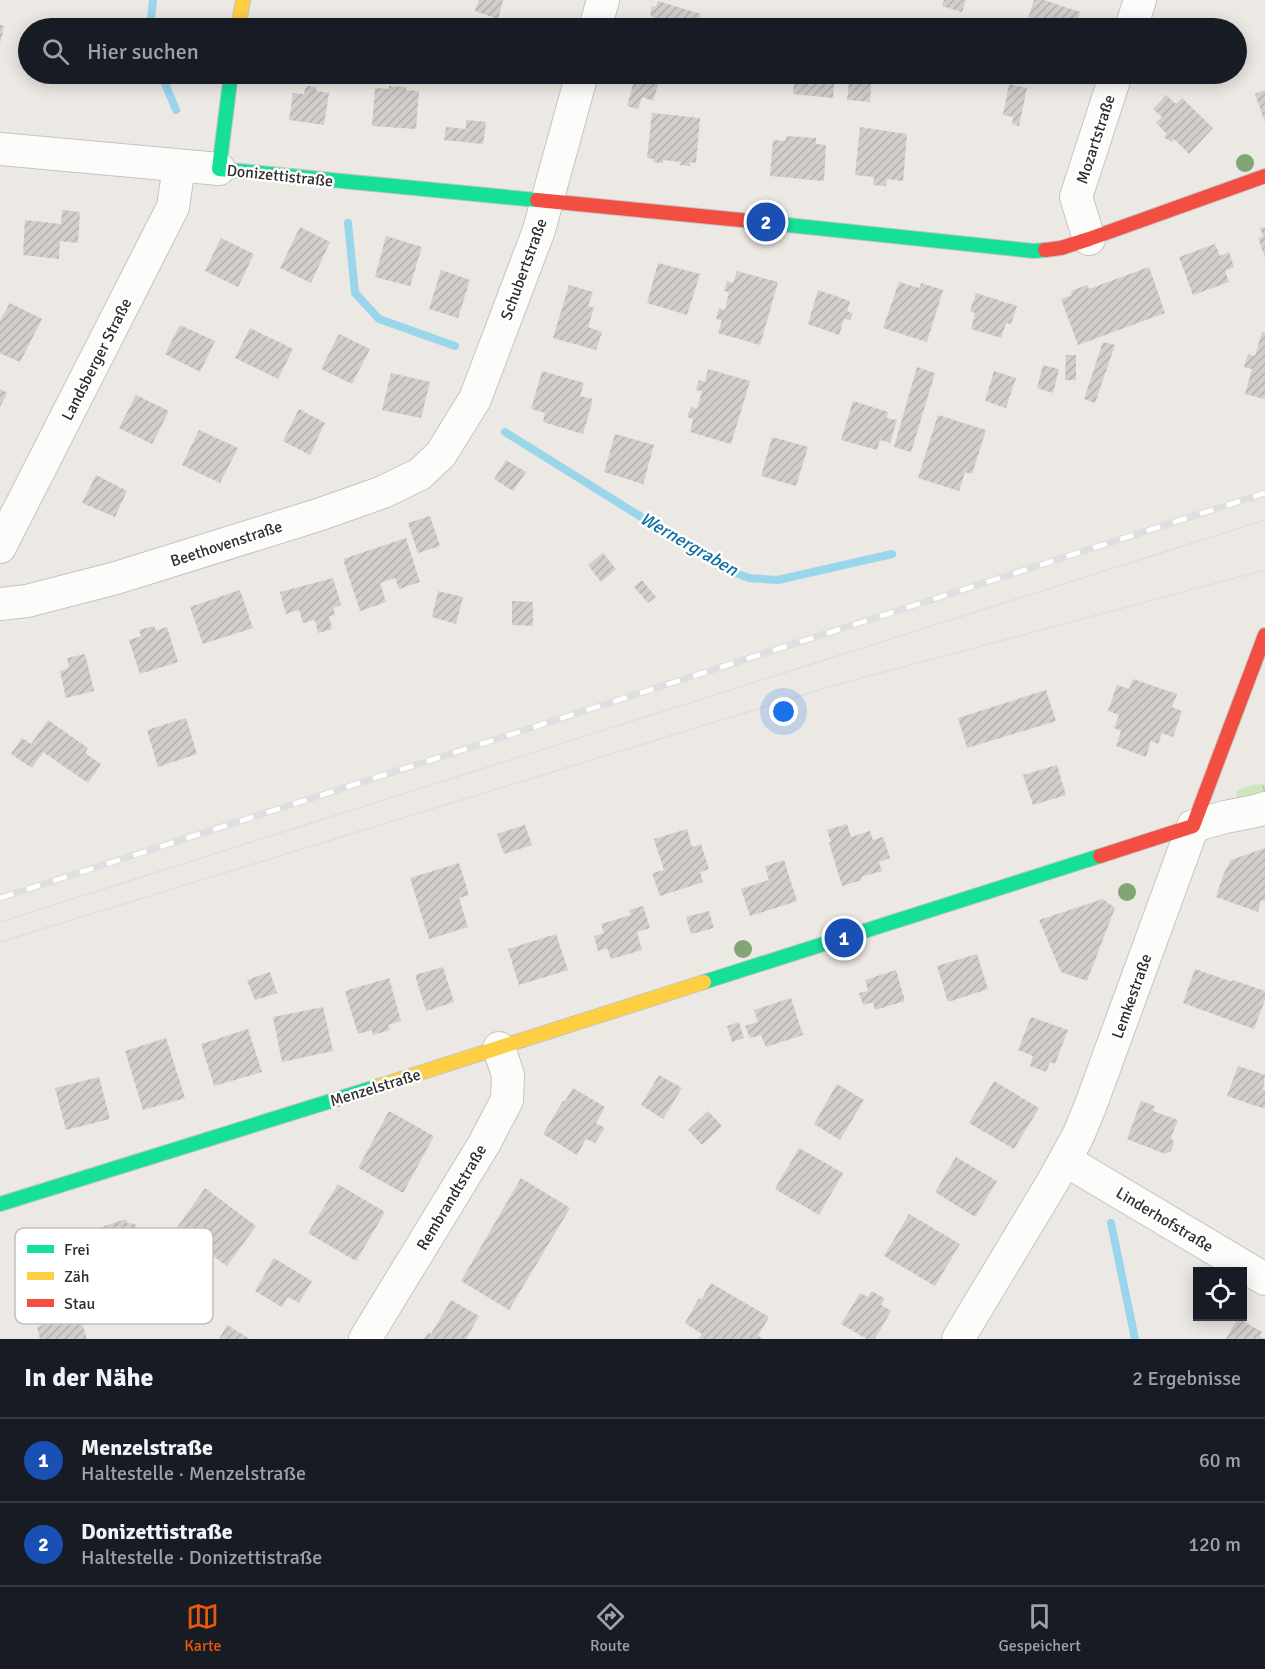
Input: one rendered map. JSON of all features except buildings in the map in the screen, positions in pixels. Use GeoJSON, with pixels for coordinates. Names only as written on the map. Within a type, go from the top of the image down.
{"type":"FeatureCollection","features":[{"type":"Feature","properties":{"kind":"street"},"geometry":{"type":"LineString","coordinates":[[240,18],[243,0]]}},
{"type":"Feature","properties":{"kind":"street"},"geometry":{"type":"LineString","coordinates":[[598,18],[603,0]]}},
{"type":"Feature","properties":{"kind":"street"},"geometry":{"type":"LineString","coordinates":[[1134,18],[1140,0]]}},
{"type":"Feature","properties":{"kind":"street"},"geometry":{"type":"LineString","coordinates":[[219,169],[230,84]]}},
{"type":"Feature","properties":{"kind":"street","name":"Schubertstraße"},"geometry":{"type":"LineString","coordinates":[[441,454],[475,399],[539,230],[579,84]]}},
{"type":"Feature","properties":{"kind":"street","name":"Mozartstraße"},"geometry":{"type":"LineString","coordinates":[[1089,239],[1076,197],[1113,84]]}},
{"type":"Feature","properties":{"kind":"street","name":"Donizettistraße"},"geometry":{"type":"LineString","coordinates":[[0,149],[548,201],[1034,251],[1061,248],[1089,239],[1265,176]]}},
{"type":"Feature","properties":{"kind":"street","name":"Landsberger Straße"},"geometry":{"type":"LineString","coordinates":[[0,547],[173,207],[179,166]]}},
{"type":"Feature","properties":{"kind":"street","name":"Beethovenstraße"},"geometry":{"type":"LineString","coordinates":[[0,604],[27,602],[116,578],[318,515],[383,492],[420,474],[441,454]]}},
{"type":"Feature","properties":{"kind":"street","name":"Lemkestraße"},"geometry":{"type":"LineString","coordinates":[[958,1339],[1078,1136],[1265,635]]}},
{"type":"Feature","properties":{"kind":"street","name":"Menzelstraße"},"geometry":{"type":"LineString","coordinates":[[0,1204],[499,1048],[1193,826],[1265,808]]}},
{"type":"Feature","properties":{"kind":"street","name":"Rembrandtstraße"},"geometry":{"type":"LineString","coordinates":[[366,1339],[484,1144],[507,1100],[508,1075],[499,1048]]}},
{"type":"Feature","properties":{"kind":"street","name":"Linderhofstraße"},"geometry":{"type":"LineString","coordinates":[[1065,1160],[1265,1279]]}},
{"type":"Feature","properties":{"kind":"green space"},"geometry":{"type":"Polygon","coordinates":[[[1265,783],[1265,802],[1236,800],[1237,791],[1265,783]]]}},
{"type":"Feature","properties":{"kind":"waterway","name":"Wernergraben"},"geometry":{"type":"LineString","coordinates":[[151,18],[153,0]]}},
{"type":"Feature","properties":{"kind":"waterway","name":"Wernergraben"},"geometry":{"type":"LineString","coordinates":[[165,84],[176,110]]}},
{"type":"Feature","properties":{"kind":"waterway","name":"Wernergraben"},"geometry":{"type":"LineString","coordinates":[[348,223],[355,293],[379,319],[455,346]]}},
{"type":"Feature","properties":{"kind":"waterway","name":"Wernergraben"},"geometry":{"type":"LineString","coordinates":[[505,432],[723,568],[749,578],[778,580],[892,554]]}},
{"type":"Feature","properties":{"kind":"waterway","name":"Wernergraben"},"geometry":{"type":"LineString","coordinates":[[1111,1223],[1135,1339]]}},
{"type":"Feature","properties":{"kind":"tram line"},"geometry":{"type":"LineString","coordinates":[[0,922],[1265,520]]}},
{"type":"Feature","properties":{"kind":"tram line"},"geometry":{"type":"LineString","coordinates":[[0,942],[832,686],[1265,570]]}},
{"type":"Feature","properties":{"kind":"railway"},"geometry":{"type":"LineString","coordinates":[[0,898],[1265,493]]}},
{"type":"Feature","properties":{"kind":"traffic: fast"},"geometry":{"type":"LineString","coordinates":[[230,84],[219,169],[537,200]]}},
{"type":"Feature","properties":{"kind":"traffic: fast"},"geometry":{"type":"LineString","coordinates":[[741,220],[1034,251],[1045,250]]}},
{"type":"Feature","properties":{"kind":"traffic: fast"},"geometry":{"type":"LineString","coordinates":[[704,982],[1100,856]]}},
{"type":"Feature","properties":{"kind":"traffic: fast"},"geometry":{"type":"LineString","coordinates":[[0,1204],[379,1086]]}},
{"type":"Feature","properties":{"kind":"traffic: slow"},"geometry":{"type":"LineString","coordinates":[[240,18],[243,0]]}},
{"type":"Feature","properties":{"kind":"traffic: slow"},"geometry":{"type":"LineString","coordinates":[[379,1086],[704,982]]}},
{"type":"Feature","properties":{"kind":"traffic: jam"},"geometry":{"type":"LineString","coordinates":[[1045,250],[1061,248],[1089,239],[1265,176]]}},
{"type":"Feature","properties":{"kind":"traffic: jam"},"geometry":{"type":"LineString","coordinates":[[537,200],[741,220]]}},
{"type":"Feature","properties":{"kind":"traffic: jam"},"geometry":{"type":"LineString","coordinates":[[1100,856],[1193,826],[1265,635]]}},
{"type":"Feature","properties":{"kind":"place","name":"Donizettistraße"},"geometry":{"type":"Point","coordinates":[766,222]}},
{"type":"Feature","properties":{"kind":"place","name":"Menzelstraße"},"geometry":{"type":"Point","coordinates":[844,938]}}]}
